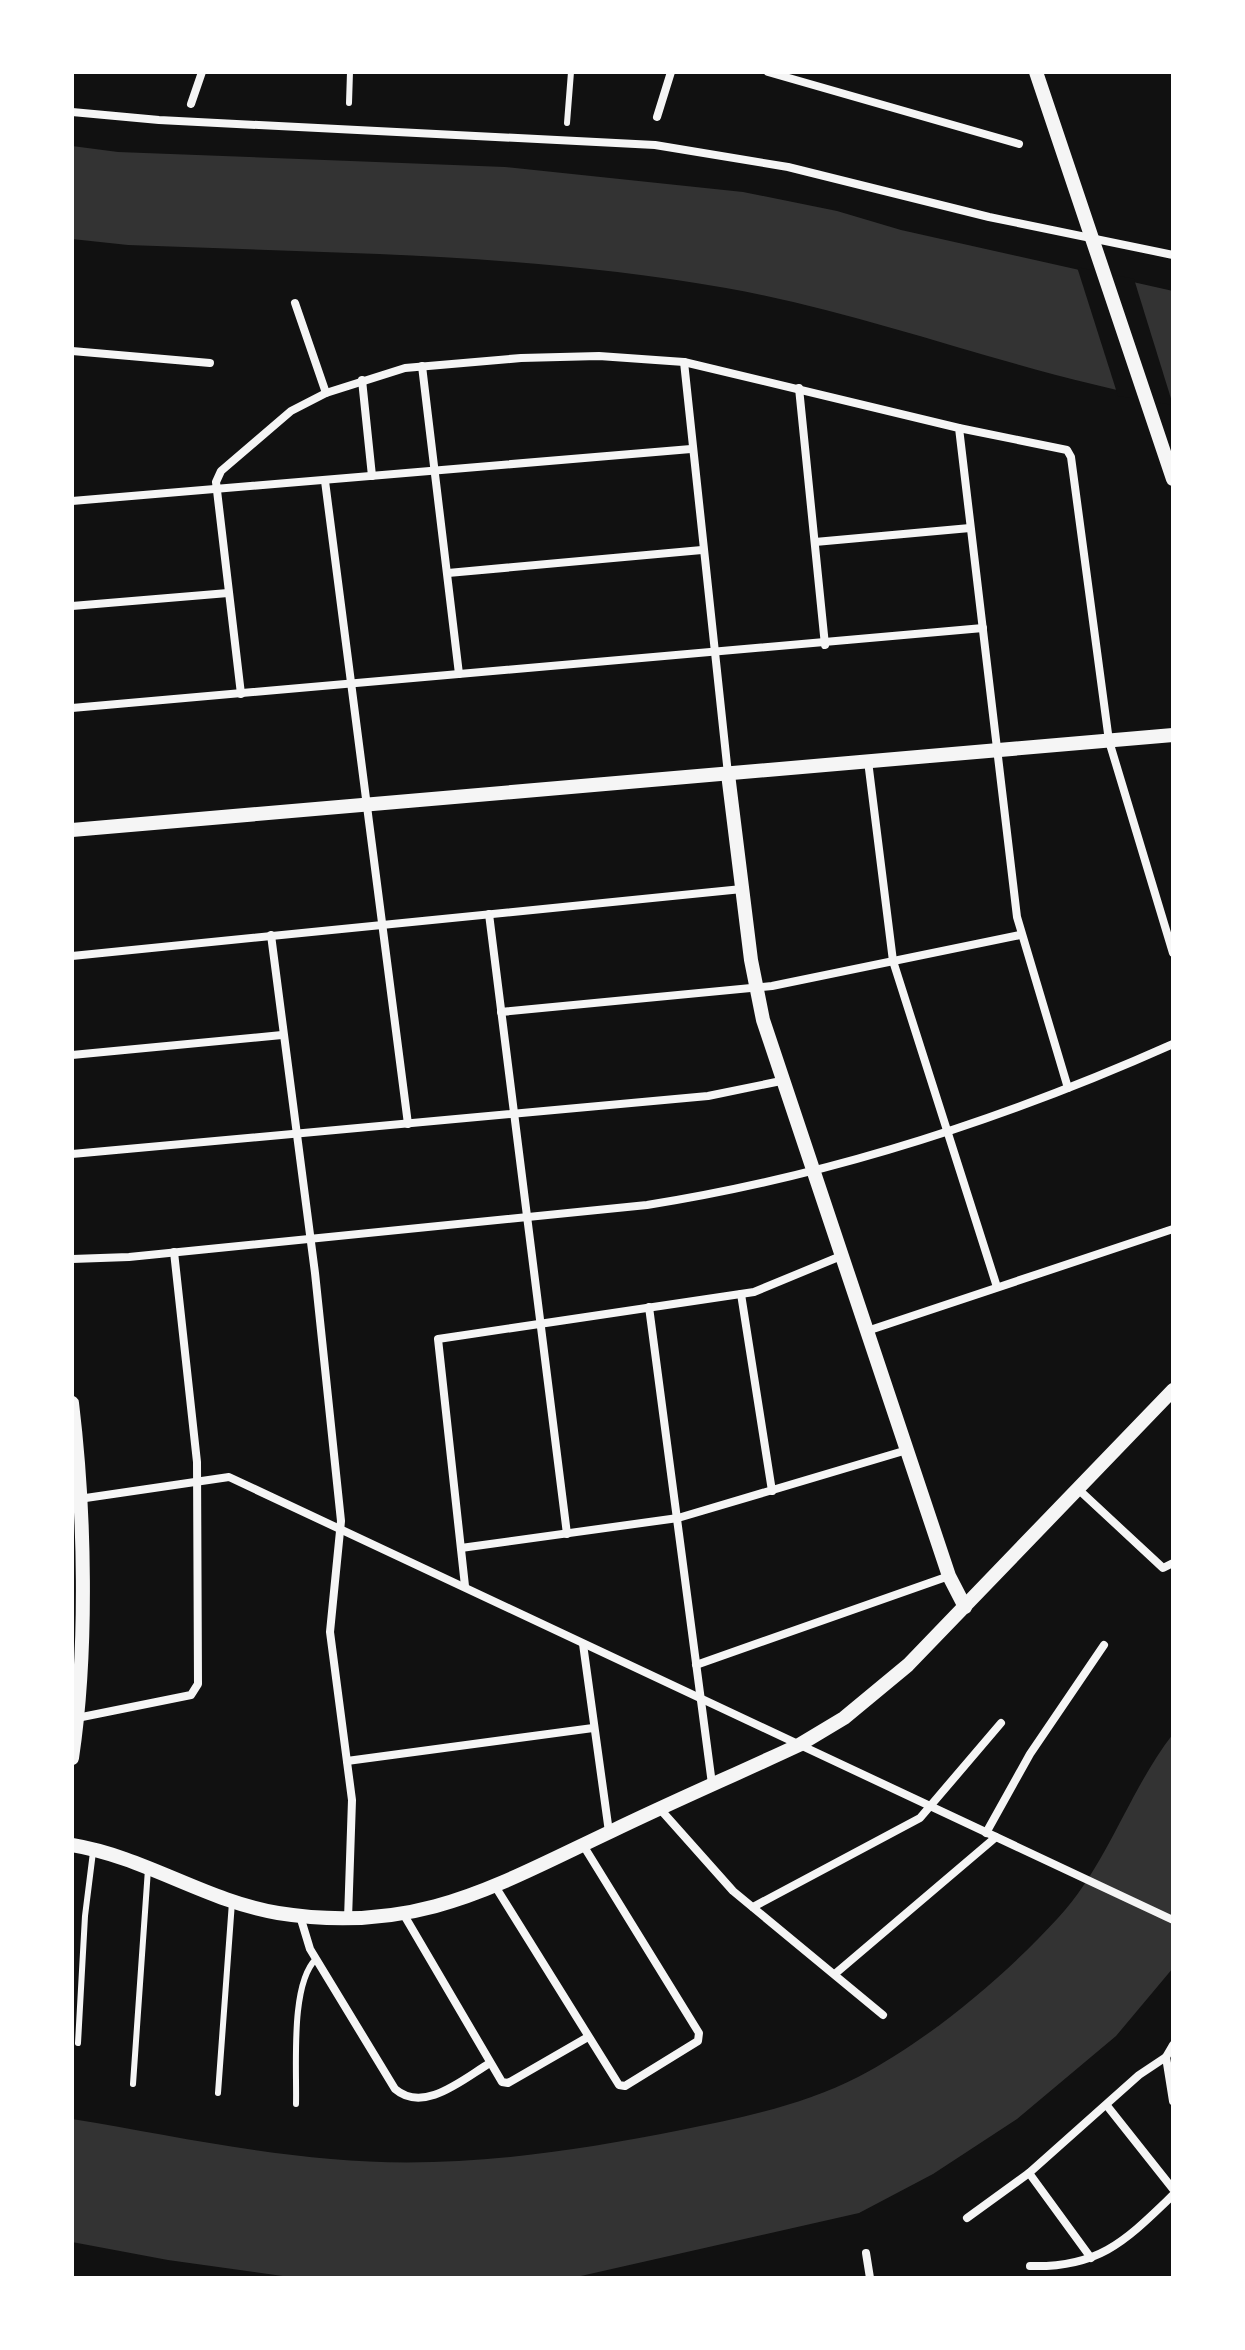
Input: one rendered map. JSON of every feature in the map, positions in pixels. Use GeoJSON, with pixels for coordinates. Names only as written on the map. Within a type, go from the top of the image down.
{"type":"FeatureCollection","features":[{"type":"Feature","properties":{"kind":"street"},"geometry":{"type":"LineString","coordinates":[[191,104],[202,72]]}},
{"type":"Feature","properties":{"kind":"street"},"geometry":{"type":"LineString","coordinates":[[657,117],[671,72]]}},
{"type":"Feature","properties":{"kind":"street"},"geometry":{"type":"LineString","coordinates":[[768,72],[1019,144]]}},
{"type":"Feature","properties":{"kind":"street"},"geometry":{"type":"LineString","coordinates":[[1036,72],[1173,479]]}},
{"type":"Feature","properties":{"kind":"street"},"geometry":{"type":"LineString","coordinates":[[72,112],[159,120],[655,145],[788,167],[1094,242],[1173,255]]}},
{"type":"Feature","properties":{"kind":"street"},"geometry":{"type":"LineString","coordinates":[[295,303],[326,393]]}},
{"type":"Feature","properties":{"kind":"street"},"geometry":{"type":"LineString","coordinates":[[72,351],[210,363]]}},
{"type":"Feature","properties":{"kind":"street"},"geometry":{"type":"LineString","coordinates":[[241,694],[215,488],[221,471],[291,411],[326,393],[362,380],[422,366],[572,355],[684,362],[959,428],[1067,450],[1071,457],[1109,741],[1173,953]]}},
{"type":"Feature","properties":{"kind":"street"},"geometry":{"type":"LineString","coordinates":[[684,362],[702,550],[756,988],[781,1081],[812,1173],[949,1576],[965,1607]]}},
{"type":"Feature","properties":{"kind":"street"},"geometry":{"type":"LineString","coordinates":[[422,366],[459,674]]}},
{"type":"Feature","properties":{"kind":"street"},"geometry":{"type":"LineString","coordinates":[[362,380],[372,476]]}},
{"type":"Feature","properties":{"kind":"street"},"geometry":{"type":"LineString","coordinates":[[799,388],[825,645]]}},
{"type":"Feature","properties":{"kind":"street"},"geometry":{"type":"LineString","coordinates":[[959,428],[1020,935],[1068,1088]]}},
{"type":"Feature","properties":{"kind":"street"},"geometry":{"type":"LineString","coordinates":[[72,501],[691,449]]}},
{"type":"Feature","properties":{"kind":"street"},"geometry":{"type":"LineString","coordinates":[[325,481],[408,1124]]}},
{"type":"Feature","properties":{"kind":"street"},"geometry":{"type":"LineString","coordinates":[[815,542],[970,528]]}},
{"type":"Feature","properties":{"kind":"street"},"geometry":{"type":"LineString","coordinates":[[448,573],[702,550]]}},
{"type":"Feature","properties":{"kind":"street"},"geometry":{"type":"LineString","coordinates":[[72,606],[228,593]]}},
{"type":"Feature","properties":{"kind":"street"},"geometry":{"type":"LineString","coordinates":[[72,708],[825,645],[983,628]]}},
{"type":"Feature","properties":{"kind":"street"},"geometry":{"type":"LineString","coordinates":[[72,830],[1173,735]]}},
{"type":"Feature","properties":{"kind":"street"},"geometry":{"type":"LineString","coordinates":[[868,761],[893,961],[997,1287]]}},
{"type":"Feature","properties":{"kind":"street"},"geometry":{"type":"LineString","coordinates":[[72,956],[742,889]]}},
{"type":"Feature","properties":{"kind":"street"},"geometry":{"type":"LineString","coordinates":[[489,914],[567,1534]]}},
{"type":"Feature","properties":{"kind":"street"},"geometry":{"type":"LineString","coordinates":[[271,935],[310,1237],[341,1531],[331,1645],[353,1822],[348,1919]]}},
{"type":"Feature","properties":{"kind":"street"},"geometry":{"type":"LineString","coordinates":[[501,1012],[756,988],[1020,935]]}},
{"type":"Feature","properties":{"kind":"street"},"geometry":{"type":"LineString","coordinates":[[72,1055],[282,1035]]}},
{"type":"Feature","properties":{"kind":"street"},"geometry":{"type":"LineString","coordinates":[[72,1259],[174,1252],[647,1205],[812,1173],[946,1132],[1068,1088],[1173,1044]]}},
{"type":"Feature","properties":{"kind":"street"},"geometry":{"type":"LineString","coordinates":[[72,1154],[708,1096],[781,1081]]}},
{"type":"Feature","properties":{"kind":"street"},"geometry":{"type":"LineString","coordinates":[[867,1331],[1173,1229]]}},
{"type":"Feature","properties":{"kind":"street"},"geometry":{"type":"LineString","coordinates":[[77,1718],[191,1695],[198,1684],[198,1480],[174,1252]]}},
{"type":"Feature","properties":{"kind":"street"},"geometry":{"type":"LineString","coordinates":[[465,1586],[436,1343],[441,1336],[741,1294],[764,1289],[841,1256]]}},
{"type":"Feature","properties":{"kind":"street"},"geometry":{"type":"LineString","coordinates":[[741,1294],[772,1491]]}},
{"type":"Feature","properties":{"kind":"street"},"geometry":{"type":"LineString","coordinates":[[649,1307],[712,1784]]}},
{"type":"Feature","properties":{"kind":"street"},"geometry":{"type":"LineString","coordinates":[[72,1845],[148,1865],[232,1902],[300,1916],[348,1919],[404,1915],[444,1906],[495,1886],[799,1745],[872,1697],[965,1607],[1173,1390]]}},
{"type":"Feature","properties":{"kind":"street"},"geometry":{"type":"LineString","coordinates":[[72,1403],[76,1499],[77,1718],[72,1758]]}},
{"type":"Feature","properties":{"kind":"street"},"geometry":{"type":"LineString","coordinates":[[461,1548],[678,1518],[907,1450]]}},
{"type":"Feature","properties":{"kind":"street"},"geometry":{"type":"LineString","coordinates":[[76,1499],[229,1477],[583,1644],[700,1695],[799,1745],[1173,1920]]}},
{"type":"Feature","properties":{"kind":"street"},"geometry":{"type":"LineString","coordinates":[[1078,1489],[1163,1568],[1173,1563]]}},
{"type":"Feature","properties":{"kind":"street"},"geometry":{"type":"LineString","coordinates":[[696,1665],[949,1576]]}},
{"type":"Feature","properties":{"kind":"street"},"geometry":{"type":"LineString","coordinates":[[583,1644],[609,1832]]}},
{"type":"Feature","properties":{"kind":"street"},"geometry":{"type":"LineString","coordinates":[[986,1833],[1030,1754],[1104,1645]]}},
{"type":"Feature","properties":{"kind":"street"},"geometry":{"type":"LineString","coordinates":[[753,1907],[793,1882],[912,1823],[931,1806],[1001,1723]]}},
{"type":"Feature","properties":{"kind":"street"},"geometry":{"type":"LineString","coordinates":[[347,1761],[593,1728]]}},
{"type":"Feature","properties":{"kind":"street"},"geometry":{"type":"LineString","coordinates":[[660,1809],[713,1870],[753,1907],[883,2015]]}},
{"type":"Feature","properties":{"kind":"street"},"geometry":{"type":"LineString","coordinates":[[836,1973],[996,1837]]}},
{"type":"Feature","properties":{"kind":"street"},"geometry":{"type":"LineString","coordinates":[[495,1886],[619,2085],[625,2086],[698,2041],[699,2033],[583,1845]]}},
{"type":"Feature","properties":{"kind":"street"},"geometry":{"type":"LineString","coordinates":[[404,1915],[502,2082],[508,2083],[588,2037]]}},
{"type":"Feature","properties":{"kind":"street"},"geometry":{"type":"LineString","coordinates":[[300,1916],[305,1938],[316,1959],[395,2089],[403,2095],[429,2097],[490,2063]]}},
{"type":"Feature","properties":{"kind":"street"},"geometry":{"type":"LineString","coordinates":[[967,2218],[1029,2173],[1108,2107],[1139,2075],[1166,2057],[1173,2045]]}},
{"type":"Feature","properties":{"kind":"street"},"geometry":{"type":"LineString","coordinates":[[1166,2057],[1173,2101]]}},
{"type":"Feature","properties":{"kind":"street"},"geometry":{"type":"LineString","coordinates":[[1030,2266],[1061,2266],[1114,2249],[1173,2192],[1108,2107]]}},
{"type":"Feature","properties":{"kind":"street"},"geometry":{"type":"LineString","coordinates":[[1029,2173],[1091,2258]]}},
{"type":"Feature","properties":{"kind":"street"},"geometry":{"type":"LineString","coordinates":[[866,2253],[870,2278]]}},
{"type":"Feature","properties":{"kind":"lane"},"geometry":{"type":"LineString","coordinates":[[349,103],[350,72]]}},
{"type":"Feature","properties":{"kind":"lane"},"geometry":{"type":"LineString","coordinates":[[567,123],[571,72]]}},
{"type":"Feature","properties":{"kind":"lane"},"geometry":{"type":"LineString","coordinates":[[78,2043],[85,1916],[93,1849]]}},
{"type":"Feature","properties":{"kind":"lane"},"geometry":{"type":"LineString","coordinates":[[133,2084],[148,1865]]}},
{"type":"Feature","properties":{"kind":"lane"},"geometry":{"type":"LineString","coordinates":[[218,2093],[232,1902]]}},
{"type":"Feature","properties":{"kind":"lane"},"geometry":{"type":"LineString","coordinates":[[296,2104],[301,1988],[309,1966],[316,1959]]}},
{"type":"Feature","properties":{"kind":"shaded area"},"geometry":{"type":"Polygon","coordinates":[[[72,146],[118,152],[505,167],[743,192],[837,211],[901,230],[1173,291],[1173,401],[1061,376],[839,313],[726,288],[652,276],[428,256],[128,245],[72,239],[72,146]]]}},
{"type":"Feature","properties":{"kind":"shaded area"},"geometry":{"type":"Polygon","coordinates":[[[1173,1734],[1173,1968],[1116,2036],[1017,2119],[933,2174],[859,2213],[572,2278],[297,2278],[168,2260],[72,2242],[72,2119],[298,2156],[375,2162],[463,2161],[594,2146],[681,2130],[771,2110],[837,2087],[885,2062],[938,2026],[1014,1963],[1058,1918],[1091,1875],[1143,1780],[1173,1734]]]}},
{"type":"Feature","properties":{"kind":"pier"},"geometry":{"type":"Polygon","coordinates":[[[1077,267],[1134,279],[1173,405],[1118,396],[1077,267]]]}}]}
